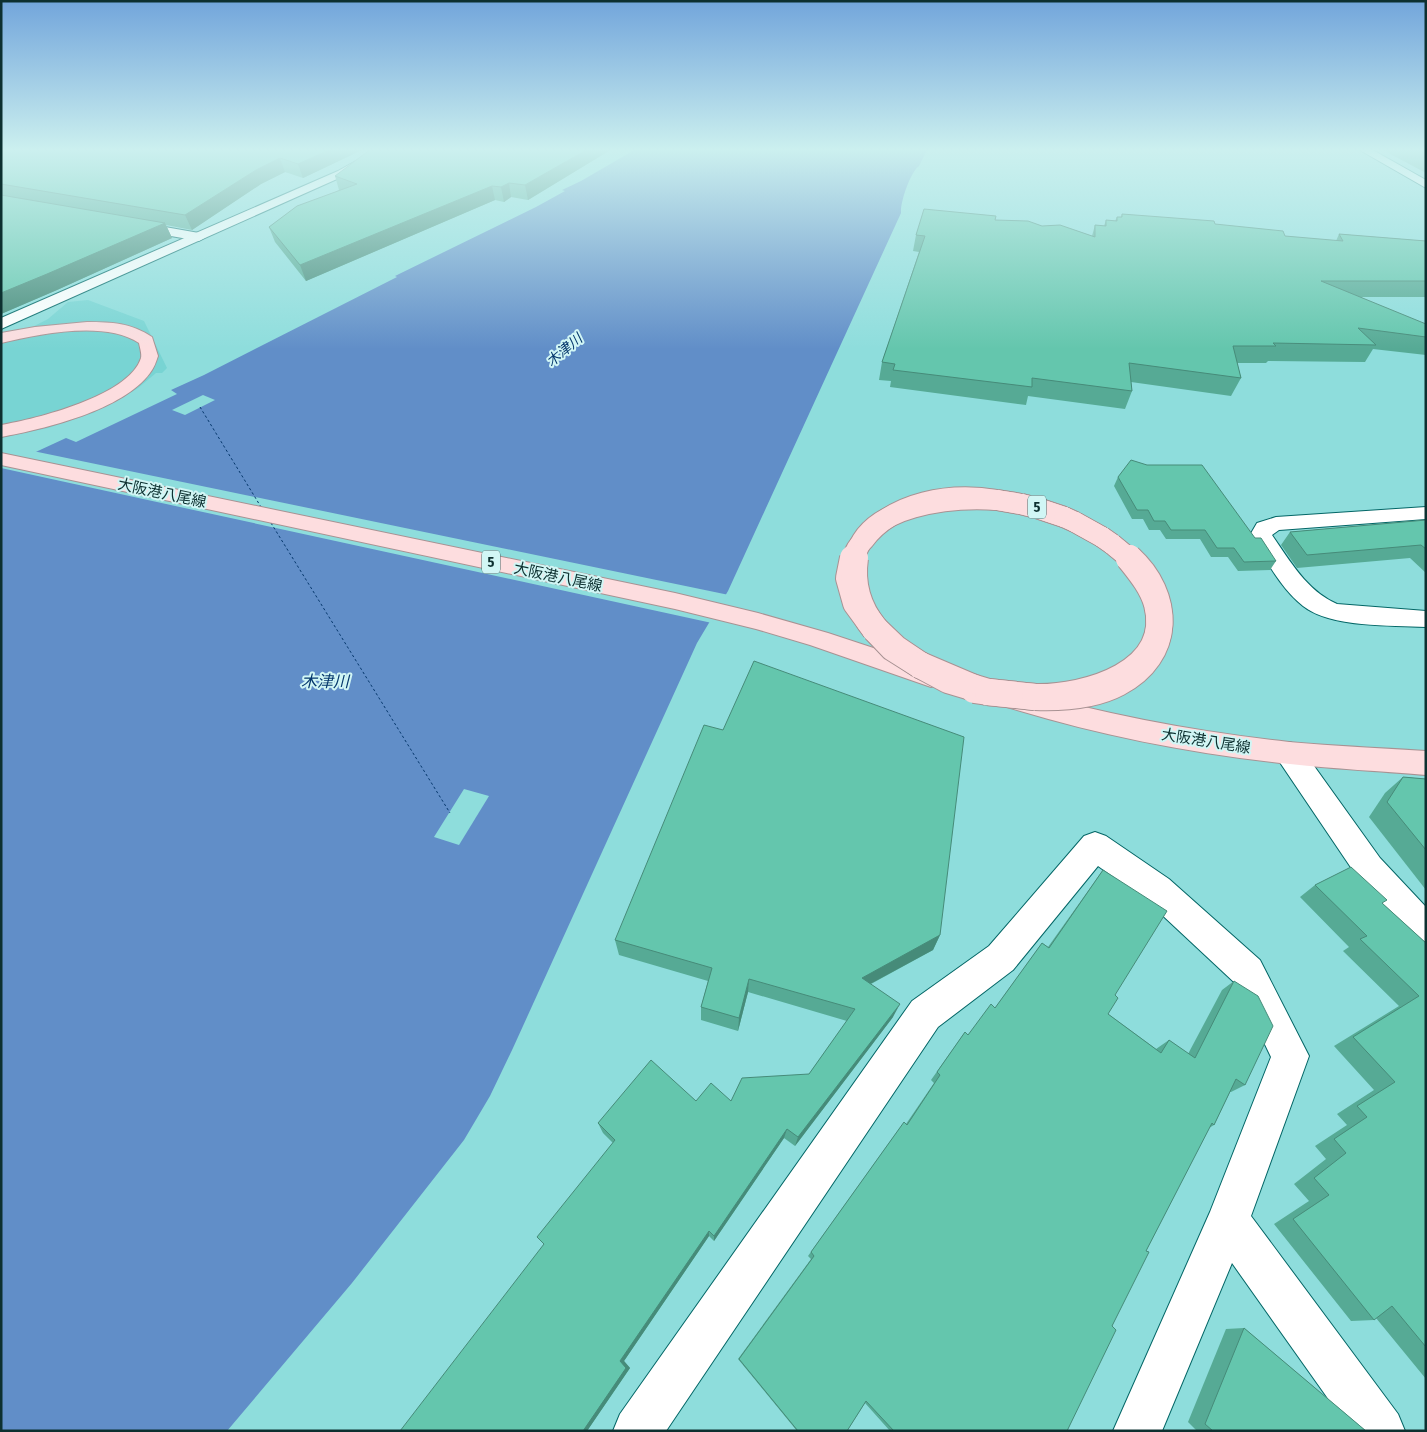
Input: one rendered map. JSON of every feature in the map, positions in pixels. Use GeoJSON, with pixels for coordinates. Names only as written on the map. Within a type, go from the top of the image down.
{"type":"FeatureCollection","features":[{"type":"Feature","properties":{"kind":"main road"},"geometry":{"type":"LineString","coordinates":[[1,338],[48,329],[100,327],[122,331],[137,337],[148,348],[148,352],[146,363],[133,379],[100,400],[49,419],[1,430]]}},
{"type":"Feature","properties":{"kind":"main road","name":"大阪港八尾線"},"geometry":{"type":"LineString","coordinates":[[1,459],[675,601],[758,621],[802,634],[974,690],[1010,696],[1054,697],[1086,693],[1110,686],[1138,669],[1154,648],[1160,626],[1158,601],[1145,576],[1126,554],[1099,534],[1070,519],[1024,504],[991,498],[940,500],[913,506],[880,521],[859,543],[851,565],[852,587],[860,609],[869,624],[888,643],[911,661],[948,680],[974,689],[1019,696],[1054,696],[1085,692],[1124,676],[1144,660],[1150,652],[1157,632],[1158,608],[1147,583],[1130,560],[1103,538],[1068,519],[1030,506],[991,499],[944,500],[916,506],[885,520],[866,536],[854,558],[853,585],[865,615],[889,643],[912,660],[949,679],[974,688],[1085,720],[1179,738],[1289,753],[1426,764]]}},
{"type":"Feature","properties":{"kind":"street"},"geometry":{"type":"LineString","coordinates":[[1,325],[246,216]]}},
{"type":"Feature","properties":{"kind":"street"},"geometry":{"type":"LineString","coordinates":[[114,222],[199,237]]}},
{"type":"Feature","properties":{"kind":"street"},"geometry":{"type":"LineString","coordinates":[[1423,516],[1276,524],[1265,528],[1261,535],[1306,596],[1325,610],[1426,619]]}},
{"type":"Feature","properties":{"kind":"street"},"geometry":{"type":"LineString","coordinates":[[1289,753],[1369,868],[1426,932]]}},
{"type":"Feature","properties":{"kind":"street"},"geometry":{"type":"LineString","coordinates":[[637,1431],[925,1014],[1001,958],[1095,846],[1157,889],[1248,972],[1290,1056],[1228,1221],[1138,1431]]}},
{"type":"Feature","properties":{"kind":"street"},"geometry":{"type":"LineString","coordinates":[[1228,1221],[1381,1431]]}},
{"type":"Feature","properties":{"kind":"shaded area"},"geometry":{"type":"Polygon","coordinates":[[[88,300],[144,321],[167,368],[162,373],[156,373],[122,398],[93,413],[48,428],[1,438],[1,343],[48,319],[68,302],[88,300]]]}},
{"type":"Feature","properties":{"kind":"water","name":"木津川"},"geometry":{"type":"Polygon","coordinates":[[[518,216],[900,216],[728,591],[697,643],[513,1048],[490,1096],[464,1140],[352,1283],[227,1431],[1,1431],[1,468],[66,438],[76,442],[177,394],[171,390],[397,277],[395,276],[518,216]]]}},
{"type":"Feature","properties":{"kind":"pier"},"geometry":{"type":"Polygon","coordinates":[[[203,395],[215,400],[185,415],[172,410],[203,395]]]}},
{"type":"Feature","properties":{"kind":"pier"},"geometry":{"type":"Polygon","coordinates":[[[33,451],[729,595],[712,623],[1,468],[1,466],[33,451]]]}},
{"type":"Feature","properties":{"kind":"pier"},"geometry":{"type":"Polygon","coordinates":[[[464,789],[489,796],[459,845],[434,837],[464,789]]]}},
{"type":"Feature","properties":{"kind":"building"},"geometry":{"type":"Polygon","coordinates":[[[1,216],[123,216],[165,223],[47,274],[1,293],[1,216]]]}},
{"type":"Feature","properties":{"kind":"building"},"geometry":{"type":"Polygon","coordinates":[[[284,216],[420,216],[300,265],[269,227],[284,216]]]}},
{"type":"Feature","properties":{"kind":"building"},"geometry":{"type":"Polygon","coordinates":[[[922,216],[996,216],[995,220],[1028,221],[1042,226],[1060,225],[1095,237],[1095,225],[1106,226],[1106,220],[1117,221],[1117,217],[1122,216],[1146,216],[1214,221],[1215,224],[1283,231],[1285,236],[1343,241],[1339,234],[1426,241],[1426,281],[1321,281],[1426,324],[1426,337],[1358,328],[1376,345],[1273,343],[1276,346],[1233,346],[1241,378],[1129,363],[1132,391],[1032,378],[1032,387],[893,370],[895,364],[882,362],[925,236],[916,235],[922,216]]]}},
{"type":"Feature","properties":{"kind":"building"},"geometry":{"type":"Polygon","coordinates":[[[1131,460],[1147,465],[1202,465],[1255,538],[1261,538],[1276,561],[1244,562],[1234,548],[1217,548],[1205,530],[1171,530],[1165,521],[1154,521],[1148,510],[1137,510],[1118,477],[1131,460]]]}},
{"type":"Feature","properties":{"kind":"building"},"geometry":{"type":"Polygon","coordinates":[[[1426,520],[1426,549],[1421,545],[1307,555],[1290,532],[1426,520]]]}},
{"type":"Feature","properties":{"kind":"building"},"geometry":{"type":"Polygon","coordinates":[[[754,661],[964,737],[940,935],[862,978],[900,1004],[798,1137],[787,1129],[714,1236],[709,1231],[620,1361],[626,1368],[583,1431],[400,1431],[544,1244],[537,1237],[615,1140],[598,1123],[651,1060],[696,1101],[711,1083],[731,1101],[742,1078],[809,1074],[855,1009],[749,979],[739,1018],[701,1007],[712,968],[615,940],[704,725],[723,730],[754,661]]]}},
{"type":"Feature","properties":{"kind":"building"},"geometry":{"type":"Polygon","coordinates":[[[1403,777],[1426,779],[1426,850],[1387,802],[1403,777]]]}},
{"type":"Feature","properties":{"kind":"building"},"geometry":{"type":"Polygon","coordinates":[[[1351,867],[1387,900],[1382,903],[1426,943],[1426,1347],[1392,1306],[1374,1320],[1293,1219],[1329,1195],[1314,1178],[1346,1153],[1334,1139],[1367,1117],[1357,1106],[1395,1082],[1353,1037],[1419,996],[1360,939],[1367,936],[1315,885],[1351,867]]]}},
{"type":"Feature","properties":{"kind":"building"},"geometry":{"type":"Polygon","coordinates":[[[1103,870],[1167,911],[1115,995],[1118,998],[1108,1014],[1161,1053],[1169,1040],[1195,1058],[1234,981],[1258,996],[1273,1026],[1245,1085],[1236,1079],[1214,1125],[1212,1123],[1146,1251],[1149,1252],[1112,1326],[1116,1330],[1067,1431],[894,1431],[866,1401],[847,1431],[798,1431],[739,1359],[814,1256],[811,1252],[904,1122],[907,1125],[940,1075],[937,1072],[965,1032],[968,1035],[991,1004],[995,1008],[1042,943],[1049,948],[1103,870]]]}},
{"type":"Feature","properties":{"kind":"building"},"geometry":{"type":"Polygon","coordinates":[[[1244,1328],[1366,1431],[1213,1431],[1205,1424],[1244,1328]]]}},
{"type":"Feature","properties":{"kind":"ferry route"},"geometry":{"type":"LineString","coordinates":[[200,407],[261,507]]}},
{"type":"Feature","properties":{"kind":"ferry route"},"geometry":{"type":"LineString","coordinates":[[271,523],[450,813]]}}]}
